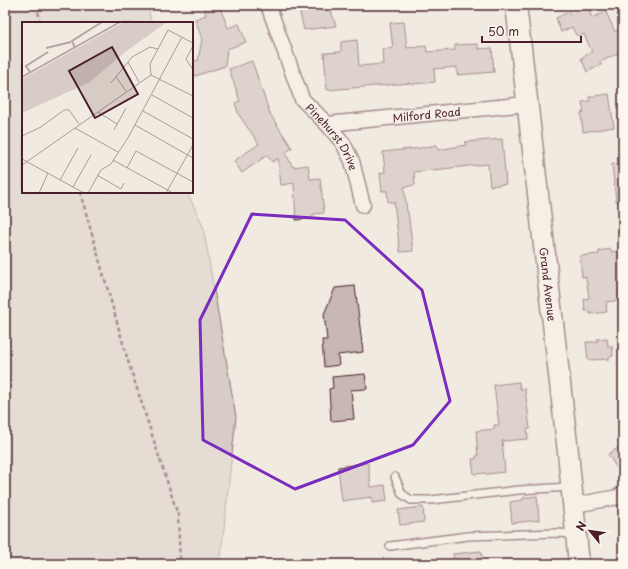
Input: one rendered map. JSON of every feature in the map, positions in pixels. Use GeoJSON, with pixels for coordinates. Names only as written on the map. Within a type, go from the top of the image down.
{"type":"FeatureCollection","features":[{"type":"Feature","properties":{"kind":"street","name":"Pinehurst Drive"},"geometry":{"type":"LineString","coordinates":[[268,5],[302,99],[327,124],[343,143],[352,161],[363,205]]}},
{"type":"Feature","properties":{"kind":"street","name":"Grand Avenue"},"geometry":{"type":"LineString","coordinates":[[516,5],[568,452],[579,564]]}},
{"type":"Feature","properties":{"kind":"street","name":"Milford Road"},"geometry":{"type":"LineString","coordinates":[[327,124],[527,104]]}},
{"type":"Feature","properties":{"kind":"street"},"geometry":{"type":"LineString","coordinates":[[574,506],[618,497],[623,493]]}},
{"type":"Feature","properties":{"kind":"lane"},"geometry":{"type":"LineString","coordinates":[[395,477],[402,494],[410,500],[431,500],[519,490],[571,487]]}},
{"type":"Feature","properties":{"kind":"lane"},"geometry":{"type":"LineString","coordinates":[[390,546],[468,536],[557,533],[576,534]]}},
{"type":"Feature","properties":{"kind":"path"},"geometry":{"type":"LineString","coordinates":[[37,5],[40,22]]}},
{"type":"Feature","properties":{"kind":"path"},"geometry":{"type":"LineString","coordinates":[[80,193],[128,361],[178,515],[180,564]]}},
{"type":"Feature","properties":{"kind":"highlighted area"},"geometry":{"type":"Polygon","coordinates":[[[252,214],[345,220],[422,290],[450,401],[413,445],[295,489],[203,440],[200,320],[252,214]]]}},
{"type":"Feature","properties":{"kind":"shaded area"},"geometry":{"type":"Polygon","coordinates":[[[5,5],[148,5],[151,22],[22,22],[22,193],[187,193],[203,226],[236,417],[220,564],[5,564],[5,5]]]}},
{"type":"Feature","properties":{"kind":"building"},"geometry":{"type":"Polygon","coordinates":[[[203,5],[219,5],[228,28],[239,24],[246,42],[227,49],[225,66],[195,76],[193,71],[193,60],[198,61],[202,39],[195,19],[206,15],[203,5]]]}},
{"type":"Feature","properties":{"kind":"building"},"geometry":{"type":"Polygon","coordinates":[[[298,5],[329,5],[336,26],[304,30],[298,5]]]}},
{"type":"Feature","properties":{"kind":"building"},"geometry":{"type":"Polygon","coordinates":[[[588,7],[592,18],[606,12],[615,32],[619,30],[623,40],[623,51],[600,62],[601,65],[587,72],[581,58],[592,52],[584,34],[580,36],[576,35],[572,27],[561,32],[556,18],[569,12],[570,15],[588,7]]]}},
{"type":"Feature","properties":{"kind":"building"},"geometry":{"type":"Polygon","coordinates":[[[404,22],[407,48],[426,46],[427,52],[455,50],[455,45],[478,44],[478,49],[492,48],[494,72],[457,75],[457,67],[434,69],[435,82],[327,90],[324,53],[341,52],[341,42],[357,40],[359,66],[383,64],[382,49],[393,48],[390,23],[404,22]]]}},
{"type":"Feature","properties":{"kind":"building"},"geometry":{"type":"Polygon","coordinates":[[[252,61],[270,114],[292,148],[285,153],[293,167],[308,165],[310,179],[320,178],[324,213],[313,214],[313,218],[296,220],[294,183],[281,185],[278,158],[272,162],[267,155],[242,173],[234,161],[259,144],[239,115],[235,103],[240,101],[229,69],[252,61]]]}},
{"type":"Feature","properties":{"kind":"building"},"geometry":{"type":"Polygon","coordinates":[[[609,94],[614,127],[583,132],[581,113],[584,112],[582,102],[590,101],[589,97],[609,94]]]}},
{"type":"Feature","properties":{"kind":"building"},"geometry":{"type":"Polygon","coordinates":[[[502,139],[506,184],[490,186],[488,164],[414,172],[415,185],[404,187],[413,251],[400,252],[394,202],[388,202],[387,191],[382,191],[380,173],[385,172],[383,152],[437,145],[438,150],[466,145],[465,142],[502,139]]]}},
{"type":"Feature","properties":{"kind":"building"},"geometry":{"type":"Polygon","coordinates":[[[623,163],[623,201],[616,201],[612,164],[623,163]]]}},
{"type":"Feature","properties":{"kind":"building"},"geometry":{"type":"Polygon","coordinates":[[[611,249],[611,252],[623,250],[623,271],[620,272],[623,300],[606,302],[607,312],[590,314],[590,311],[585,311],[584,299],[589,298],[586,277],[582,277],[580,256],[599,254],[599,251],[611,249]]]}},
{"type":"Feature","properties":{"kind":"building"},"geometry":{"type":"Polygon","coordinates":[[[355,286],[363,352],[338,355],[339,365],[324,367],[322,340],[327,340],[324,314],[335,288],[355,286]]]}},
{"type":"Feature","properties":{"kind":"building"},"geometry":{"type":"Polygon","coordinates":[[[607,338],[608,346],[612,346],[613,356],[609,357],[609,359],[588,360],[586,342],[597,342],[597,339],[607,338]]]}},
{"type":"Feature","properties":{"kind":"building"},"geometry":{"type":"Polygon","coordinates":[[[365,374],[367,389],[351,390],[354,419],[331,421],[329,389],[333,388],[332,377],[365,374]]]}},
{"type":"Feature","properties":{"kind":"building"},"geometry":{"type":"Polygon","coordinates":[[[519,382],[520,389],[525,389],[530,429],[527,429],[528,439],[502,441],[505,472],[474,474],[472,459],[476,459],[476,456],[478,456],[476,431],[494,429],[494,425],[499,425],[494,385],[519,382]]]}},
{"type":"Feature","properties":{"kind":"building"},"geometry":{"type":"Polygon","coordinates":[[[623,445],[623,478],[608,454],[623,445]]]}},
{"type":"Feature","properties":{"kind":"building"},"geometry":{"type":"Polygon","coordinates":[[[368,463],[371,487],[385,485],[387,501],[372,503],[372,497],[342,501],[338,467],[368,463]]]}},
{"type":"Feature","properties":{"kind":"building"},"geometry":{"type":"Polygon","coordinates":[[[537,496],[539,520],[512,523],[510,502],[537,496]]]}},
{"type":"Feature","properties":{"kind":"building"},"geometry":{"type":"Polygon","coordinates":[[[423,507],[424,522],[400,525],[398,510],[423,507]]]}},
{"type":"Feature","properties":{"kind":"building"},"geometry":{"type":"Polygon","coordinates":[[[481,551],[483,564],[454,564],[453,554],[481,551]]]}}]}
